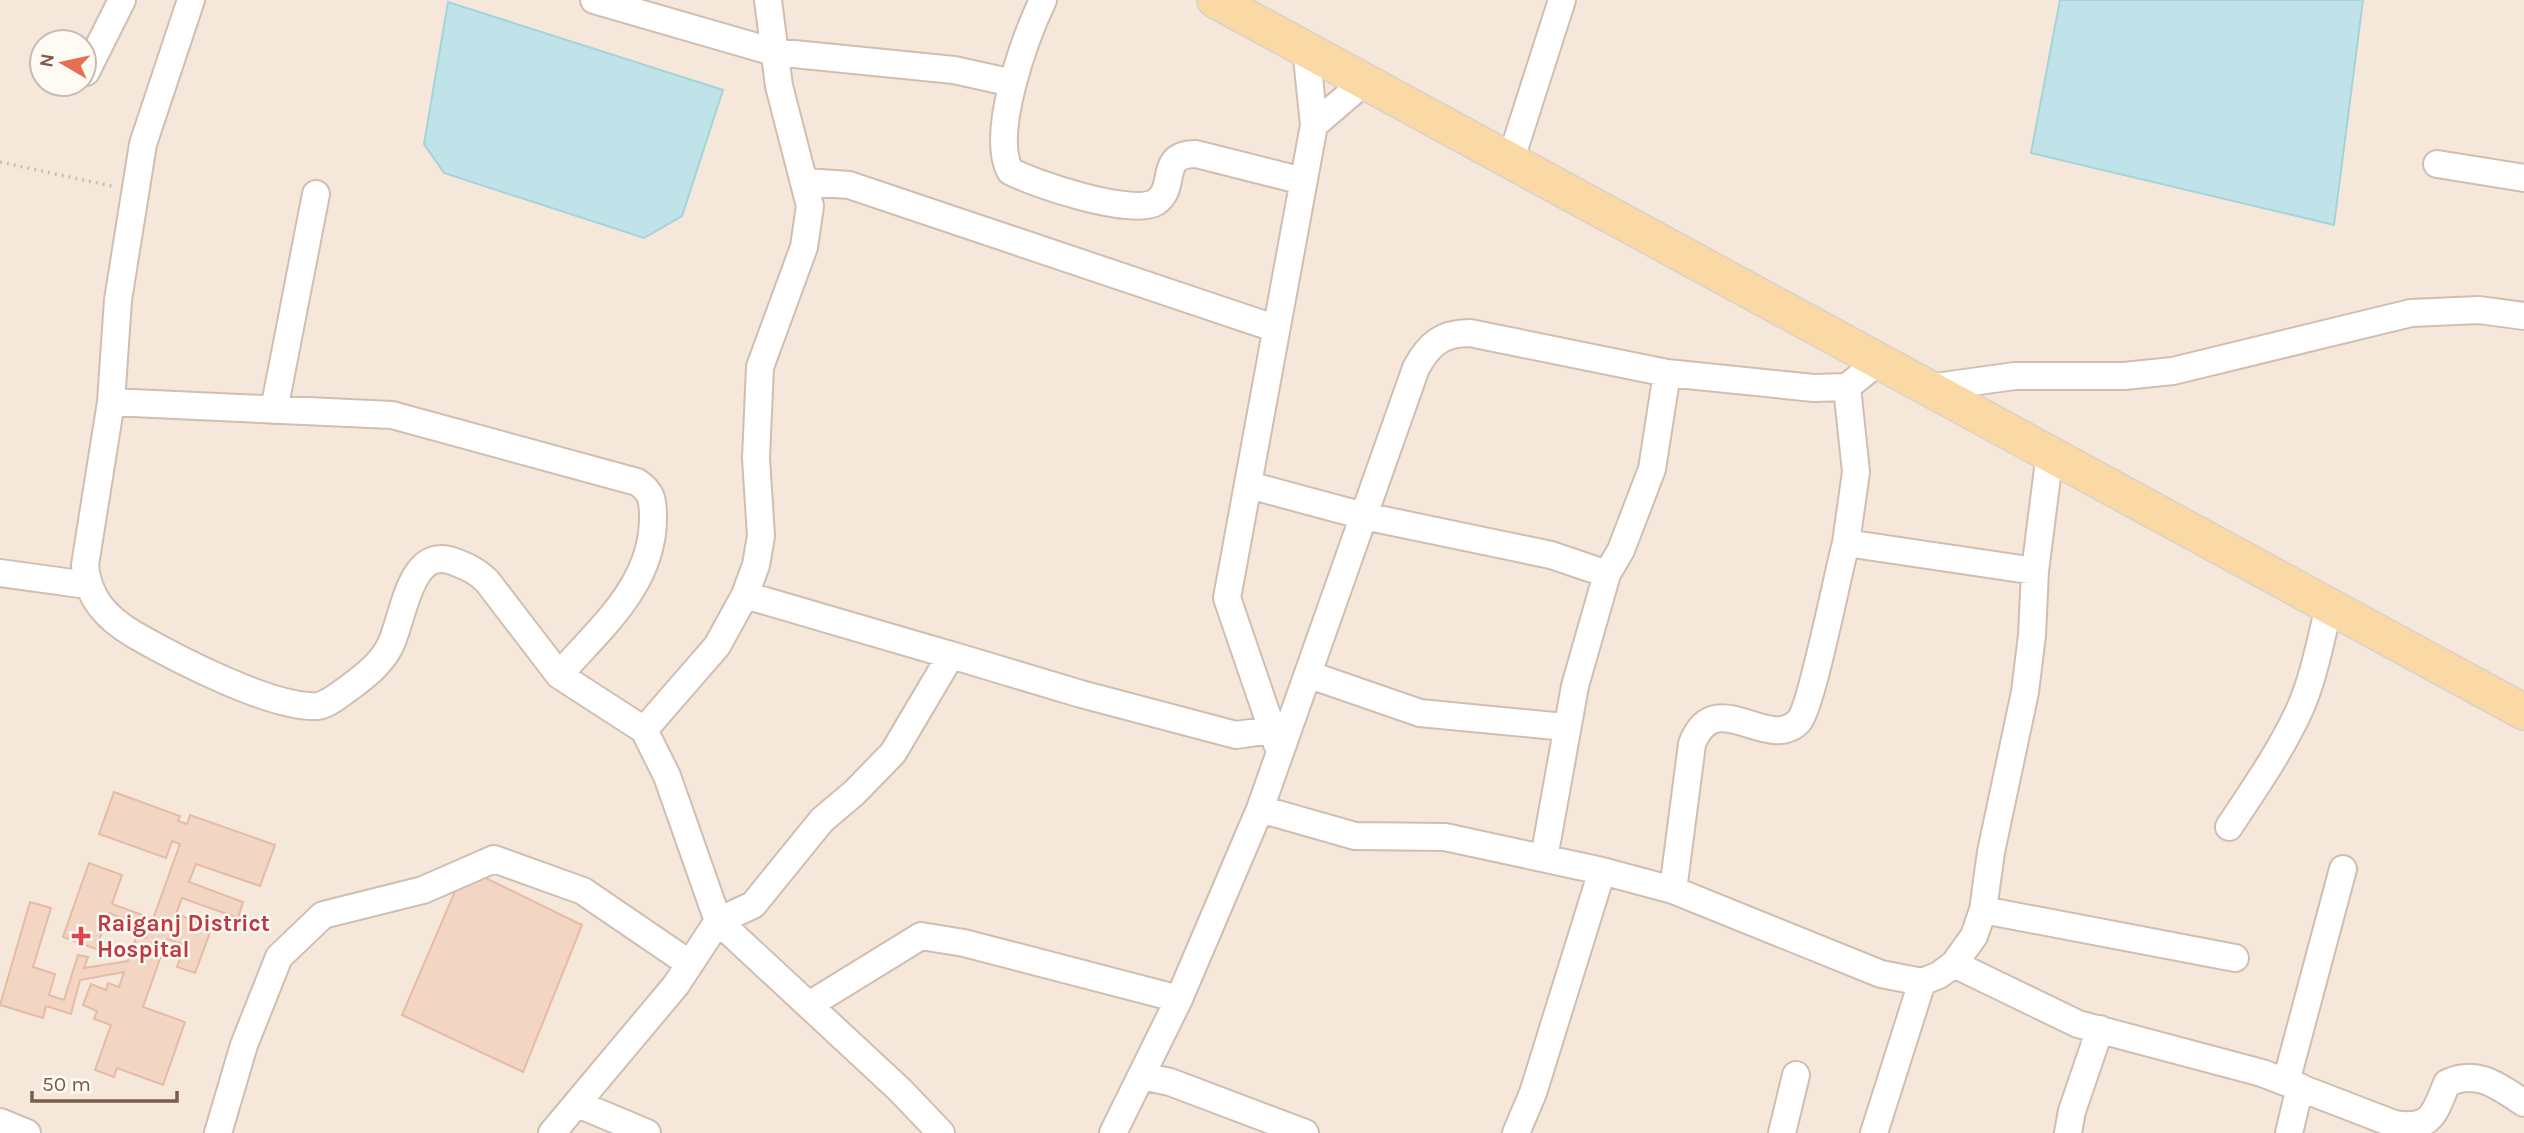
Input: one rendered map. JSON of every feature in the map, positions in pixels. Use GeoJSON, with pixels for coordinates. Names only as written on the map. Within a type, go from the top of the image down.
{"type":"FeatureCollection","features":[{"type":"Feature","properties":{"kind":"main road"},"geometry":{"type":"LineString","coordinates":[[1215,0],[1306,48],[1363,83],[1511,159],[2524,712]]}},
{"type":"Feature","properties":{"kind":"street"},"geometry":{"type":"LineString","coordinates":[[98,48],[122,0]]}},
{"type":"Feature","properties":{"kind":"street"},"geometry":{"type":"LineString","coordinates":[[191,0],[143,145],[118,300],[111,402],[85,565],[87,585],[98,606],[117,625],[261,696],[282,703],[320,706],[337,697],[380,663],[391,645],[414,580],[422,566],[434,559],[447,559],[476,570],[559,675],[644,730],[667,776],[718,921],[941,1133]]}},
{"type":"Feature","properties":{"kind":"street"},"geometry":{"type":"LineString","coordinates":[[594,0],[774,52],[954,70],[1013,83]]}},
{"type":"Feature","properties":{"kind":"street"},"geometry":{"type":"LineString","coordinates":[[644,730],[717,646],[745,595],[757,565],[761,536],[756,458],[760,367],[809,228],[810,206],[806,182],[785,114],[768,0]]}},
{"type":"Feature","properties":{"kind":"street"},"geometry":{"type":"LineString","coordinates":[[1043,0],[1020,52],[1013,83],[1003,151],[1010,171],[1109,203],[1142,206],[1155,203],[1162,195],[1175,159],[1182,154],[1196,154],[1303,181]]}},
{"type":"Feature","properties":{"kind":"street"},"geometry":{"type":"LineString","coordinates":[[1511,159],[1562,0]]}},
{"type":"Feature","properties":{"kind":"street"},"geometry":{"type":"LineString","coordinates":[[1276,741],[1227,598],[1249,485],[1274,328],[1314,125],[1306,48]]}},
{"type":"Feature","properties":{"kind":"street"},"geometry":{"type":"LineString","coordinates":[[1314,125],[1363,83]]}},
{"type":"Feature","properties":{"kind":"street"},"geometry":{"type":"LineString","coordinates":[[2437,164],[2524,178]]}},
{"type":"Feature","properties":{"kind":"street"},"geometry":{"type":"LineString","coordinates":[[806,182],[849,185],[1274,328]]}},
{"type":"Feature","properties":{"kind":"street"},"geometry":{"type":"LineString","coordinates":[[274,411],[316,194]]}},
{"type":"Feature","properties":{"kind":"street"},"geometry":{"type":"LineString","coordinates":[[1928,387],[2015,376],[2124,376],[2173,371],[2411,313],[2479,310],[2524,316]]}},
{"type":"Feature","properties":{"kind":"street"},"geometry":{"type":"LineString","coordinates":[[1113,1133],[1179,999],[1260,809],[1276,741],[1310,675],[1416,368],[1425,352],[1451,333],[1470,333],[1667,373],[1814,388],[1847,387],[1879,361]]}},
{"type":"Feature","properties":{"kind":"street"},"geometry":{"type":"LineString","coordinates":[[1544,858],[1565,727],[1607,573],[1621,550],[1648,483],[1667,373]]}},
{"type":"Feature","properties":{"kind":"street"},"geometry":{"type":"LineString","coordinates":[[1673,890],[1692,744],[1699,728],[1710,719],[1726,718],[1767,729],[1789,728],[1799,720],[1811,688],[1846,543],[1856,472],[1847,387]]}},
{"type":"Feature","properties":{"kind":"street"},"geometry":{"type":"LineString","coordinates":[[111,402],[392,415],[615,475],[648,489],[653,500],[653,538],[649,558],[623,603],[559,675]]}},
{"type":"Feature","properties":{"kind":"street"},"geometry":{"type":"LineString","coordinates":[[1260,809],[1355,835],[1446,837],[1602,871],[1673,890],[1881,974],[1922,982],[1954,964],[1974,936],[1983,910],[1991,852],[2025,692],[2032,635],[2035,571],[2050,453]]}},
{"type":"Feature","properties":{"kind":"street"},"geometry":{"type":"LineString","coordinates":[[1249,485],[1364,516],[1551,555],[1607,573]]}},
{"type":"Feature","properties":{"kind":"street"},"geometry":{"type":"LineString","coordinates":[[1846,543],[2035,571]]}},
{"type":"Feature","properties":{"kind":"street"},"geometry":{"type":"LineString","coordinates":[[0,573],[87,585]]}},
{"type":"Feature","properties":{"kind":"street"},"geometry":{"type":"LineString","coordinates":[[745,595],[1081,694],[1236,735],[1276,741]]}},
{"type":"Feature","properties":{"kind":"street"},"geometry":{"type":"LineString","coordinates":[[2229,827],[2284,743],[2300,709],[2313,674],[2329,607]]}},
{"type":"Feature","properties":{"kind":"street"},"geometry":{"type":"LineString","coordinates":[[552,1133],[690,964],[718,921],[753,905],[822,820],[854,793],[893,753],[951,655]]}},
{"type":"Feature","properties":{"kind":"street"},"geometry":{"type":"LineString","coordinates":[[1310,675],[1420,713],[1565,727]]}},
{"type":"Feature","properties":{"kind":"street"},"geometry":{"type":"LineString","coordinates":[[218,1133],[244,1045],[279,957],[323,915],[423,890],[494,859],[583,891],[690,964]]}},
{"type":"Feature","properties":{"kind":"street"},"geometry":{"type":"LineString","coordinates":[[2289,1133],[2293,1085],[2343,869]]}},
{"type":"Feature","properties":{"kind":"street"},"geometry":{"type":"LineString","coordinates":[[1516,1133],[1533,1093],[1602,871]]}},
{"type":"Feature","properties":{"kind":"street"},"geometry":{"type":"LineString","coordinates":[[1983,910],[2235,958]]}},
{"type":"Feature","properties":{"kind":"street"},"geometry":{"type":"LineString","coordinates":[[809,1005],[921,936],[964,943],[1179,999]]}},
{"type":"Feature","properties":{"kind":"street"},"geometry":{"type":"LineString","coordinates":[[1954,964],[2029,1002],[2100,1029],[2293,1085],[2394,1124],[2424,1128],[2436,1110],[2447,1083],[2462,1077],[2491,1082],[2524,1103]]}},
{"type":"Feature","properties":{"kind":"street"},"geometry":{"type":"LineString","coordinates":[[1874,1133],[1922,982]]}},
{"type":"Feature","properties":{"kind":"street"},"geometry":{"type":"LineString","coordinates":[[2068,1133],[2072,1111],[2100,1029]]}},
{"type":"Feature","properties":{"kind":"street"},"geometry":{"type":"LineString","coordinates":[[1782,1133],[1796,1074]]}},
{"type":"Feature","properties":{"kind":"street"},"geometry":{"type":"LineString","coordinates":[[1142,1076],[1170,1082],[1305,1133]]}},
{"type":"Feature","properties":{"kind":"street"},"geometry":{"type":"LineString","coordinates":[[578,1104],[647,1133]]}},
{"type":"Feature","properties":{"kind":"street"},"geometry":{"type":"LineString","coordinates":[[0,1122],[27,1133]]}},
{"type":"Feature","properties":{"kind":"path"},"geometry":{"type":"LineString","coordinates":[[0,162],[135,191]]}},
{"type":"Feature","properties":{"kind":"shaded area"},"geometry":{"type":"Polygon","coordinates":[[[0,0],[2524,0],[2524,1133],[0,1133],[0,0]]]}},
{"type":"Feature","properties":{"kind":"water"},"geometry":{"type":"Polygon","coordinates":[[[2060,0],[2363,0],[2334,225],[2031,153],[2060,0]]]}},
{"type":"Feature","properties":{"kind":"water"},"geometry":{"type":"Polygon","coordinates":[[[448,2],[723,90],[682,216],[644,238],[444,173],[424,144],[448,2]]]}},
{"type":"Feature","properties":{"kind":"building"},"geometry":{"type":"Polygon","coordinates":[[[114,792],[180,816],[178,821],[187,824],[190,815],[275,845],[260,886],[196,864],[189,882],[243,902],[238,918],[182,898],[176,914],[212,927],[195,973],[177,967],[185,945],[167,939],[143,1007],[185,1022],[163,1085],[117,1068],[114,1077],[95,1070],[111,1025],[94,1019],[97,1011],[83,1005],[91,984],[106,990],[108,983],[119,987],[124,972],[80,980],[71,1014],[46,1006],[43,1018],[0,1005],[30,902],[51,908],[33,967],[55,974],[49,995],[64,1000],[78,955],[88,957],[84,968],[128,961],[137,935],[146,938],[149,928],[109,913],[96,949],[63,937],[89,863],[122,875],[112,904],[153,919],[180,844],[172,841],[166,858],[99,834],[114,792]]]}},
{"type":"Feature","properties":{"kind":"building"},"geometry":{"type":"Polygon","coordinates":[[[465,868],[582,925],[523,1072],[402,1015],[465,868]]]}},
{"type":"Feature","properties":{"kind":"place","name":"Raiganj District Hospital"},"geometry":{"type":"Point","coordinates":[81,936]}}]}
